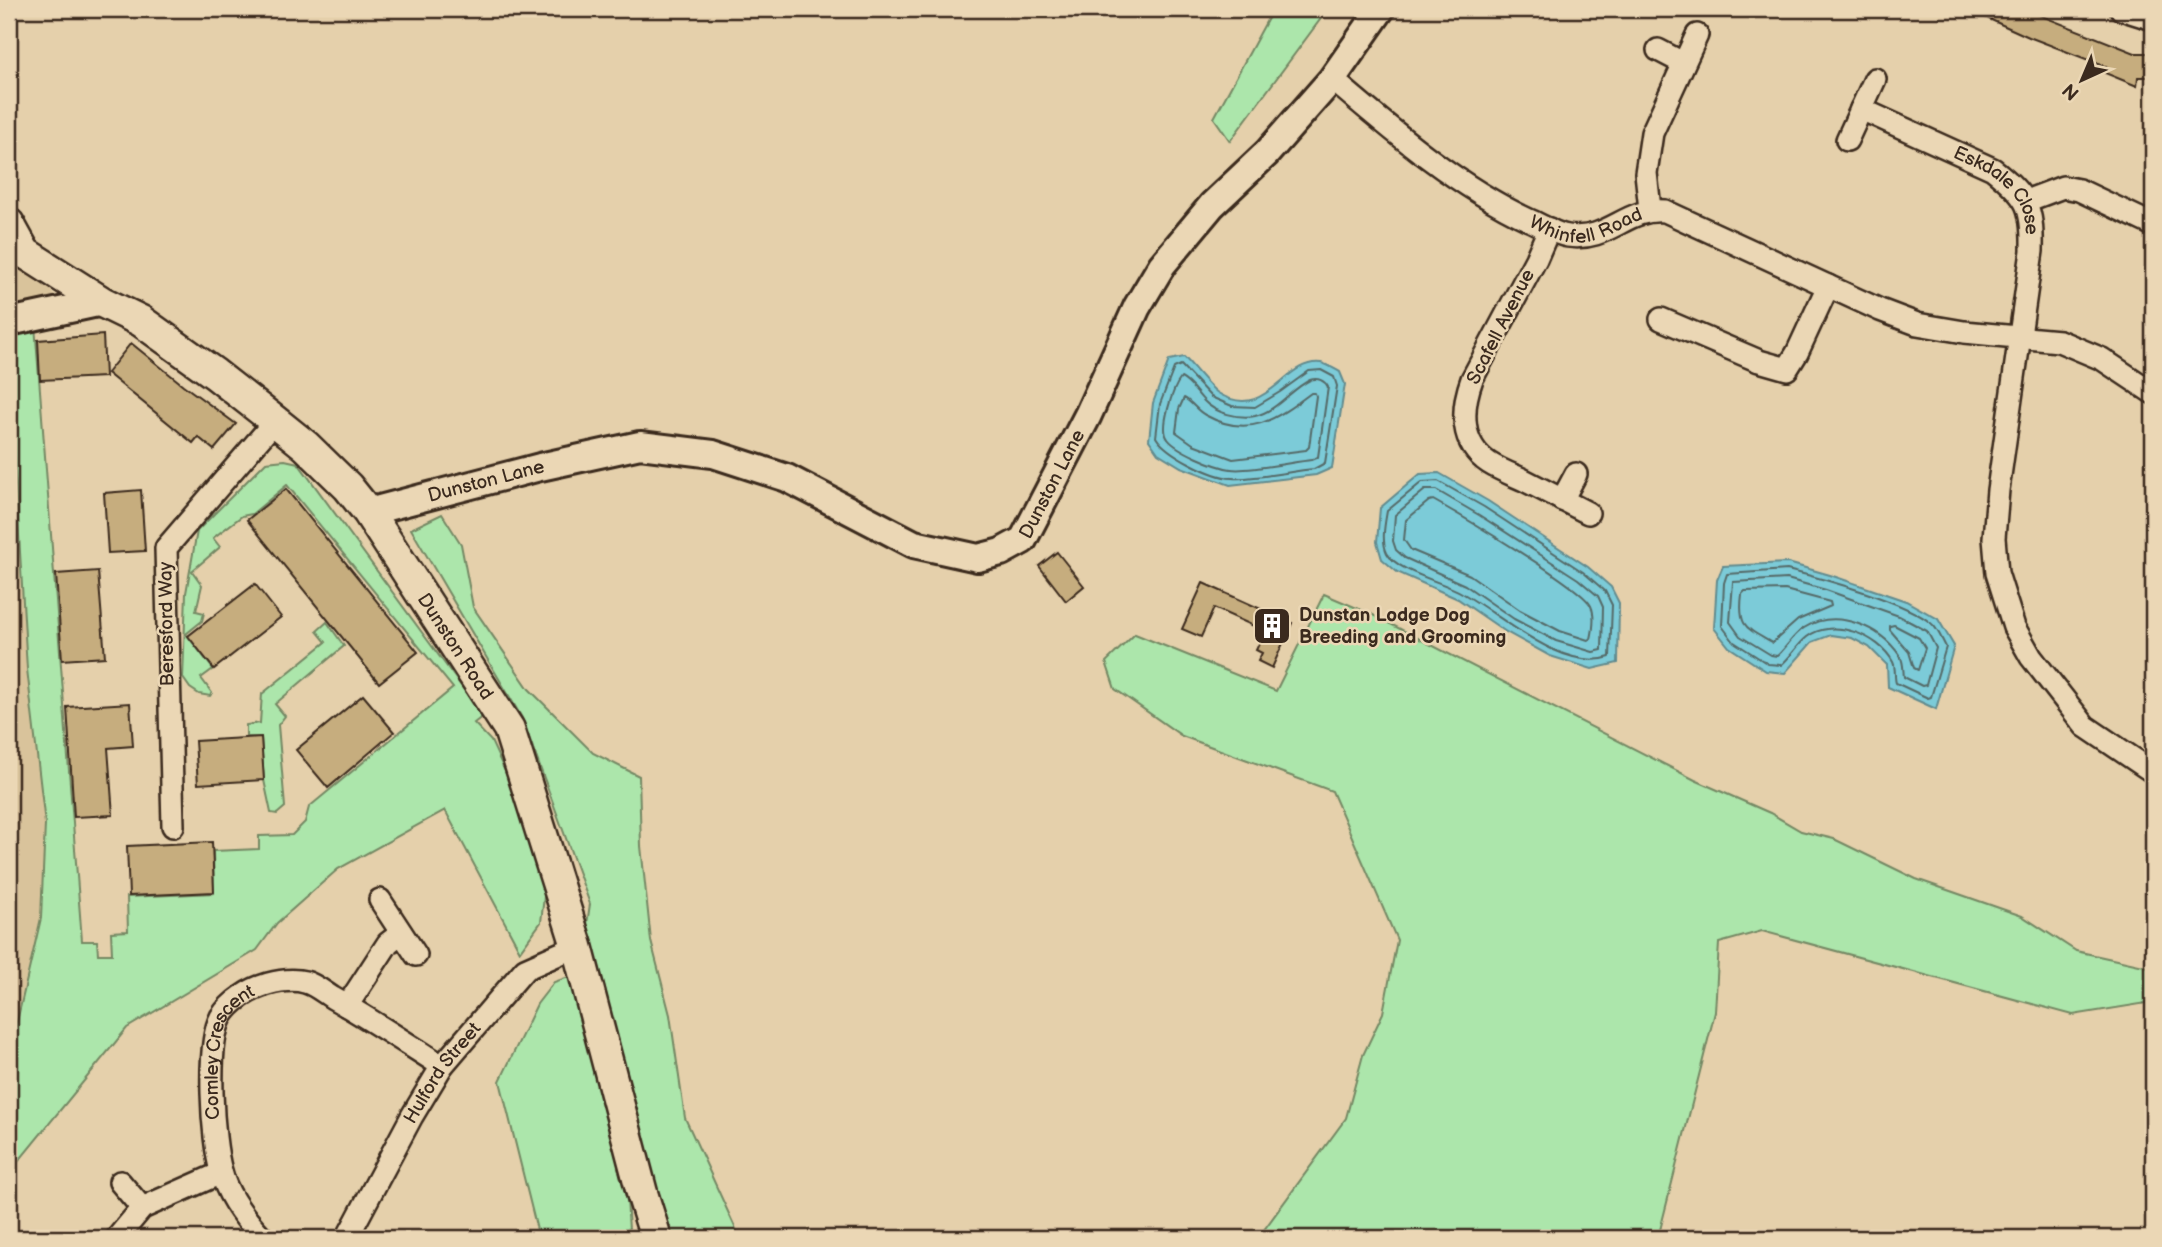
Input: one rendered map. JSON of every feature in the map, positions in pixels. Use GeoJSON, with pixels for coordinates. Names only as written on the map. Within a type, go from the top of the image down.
{"type":"FeatureCollection","features":[{"type":"Feature","properties":{"kind":"main road","name":"Dunston Road"},"geometry":{"type":"LineString","coordinates":[[9,224],[25,253],[102,302],[141,321],[275,421],[348,486],[368,512],[509,729],[577,946],[656,1238]]}},
{"type":"Feature","properties":{"kind":"street","name":"Dunston Lane"},"geometry":{"type":"LineString","coordinates":[[368,512],[640,444],[713,454],[787,478],[914,544],[978,558],[1001,552],[1023,540],[1088,415],[1137,307],[1163,265],[1212,205],[1267,153],[1332,79],[1381,9]]}},
{"type":"Feature","properties":{"kind":"street"},"geometry":{"type":"LineString","coordinates":[[2121,9],[2153,19]]}},
{"type":"Feature","properties":{"kind":"street"},"geometry":{"type":"LineString","coordinates":[[1650,209],[1646,173],[1647,151],[1652,133],[1697,35]]}},
{"type":"Feature","properties":{"kind":"street"},"geometry":{"type":"LineString","coordinates":[[1658,51],[1683,63]]}},
{"type":"Feature","properties":{"kind":"street","name":"Whinfell Road"},"geometry":{"type":"LineString","coordinates":[[1332,79],[1391,129],[1465,185],[1520,216],[1567,236],[1586,237],[1605,232],[1630,216],[1650,209],[1676,215],[1917,324],[1964,332],[2019,335],[2059,341],[2102,359],[2153,393]]}},
{"type":"Feature","properties":{"kind":"street"},"geometry":{"type":"LineString","coordinates":[[1847,140],[1875,79]]}},
{"type":"Feature","properties":{"kind":"street","name":"Eskdale Close"},"geometry":{"type":"LineString","coordinates":[[1861,109],[1993,169],[2026,201],[2031,223],[2032,251],[1998,490],[1994,538],[1997,573],[2014,627],[2031,657],[2085,726],[2153,772]]}},
{"type":"Feature","properties":{"kind":"street"},"geometry":{"type":"LineString","coordinates":[[2026,201],[2063,187],[2079,190],[2153,225]]}},
{"type":"Feature","properties":{"kind":"street","name":"Scafell Avenue"},"geometry":{"type":"LineString","coordinates":[[1549,229],[1536,259],[1472,379],[1464,412],[1465,431],[1473,446],[1488,462],[1588,513]]}},
{"type":"Feature","properties":{"kind":"street"},"geometry":{"type":"LineString","coordinates":[[1661,319],[1787,369],[1828,286]]}},
{"type":"Feature","properties":{"kind":"street"},"geometry":{"type":"LineString","coordinates":[[9,322],[102,302]]}},
{"type":"Feature","properties":{"kind":"street","name":"Beresford Way"},"geometry":{"type":"LineString","coordinates":[[173,826],[166,548],[275,421]]}},
{"type":"Feature","properties":{"kind":"street"},"geometry":{"type":"LineString","coordinates":[[1563,500],[1576,474]]}},
{"type":"Feature","properties":{"kind":"street"},"geometry":{"type":"LineString","coordinates":[[380,900],[416,955]]}},
{"type":"Feature","properties":{"kind":"street"},"geometry":{"type":"LineString","coordinates":[[347,1006],[388,943],[401,933]]}},
{"type":"Feature","properties":{"kind":"street","name":"Hulford Street"},"geometry":{"type":"LineString","coordinates":[[347,1238],[442,1066],[525,969],[577,946]]}},
{"type":"Feature","properties":{"kind":"street","name":"Comley Crescent"},"geometry":{"type":"LineString","coordinates":[[263,1238],[232,1197],[221,1173],[217,1152],[212,1088],[215,1034],[222,1017],[236,1000],[255,988],[278,982],[306,982],[442,1066]]}},
{"type":"Feature","properties":{"kind":"street"},"geometry":{"type":"LineString","coordinates":[[117,1238],[142,1208],[221,1173]]}},
{"type":"Feature","properties":{"kind":"street"},"geometry":{"type":"LineString","coordinates":[[120,1182],[142,1208]]}},
{"type":"Feature","properties":{"kind":"shaded area"},"geometry":{"type":"Polygon","coordinates":[[[9,113],[14,221],[57,302],[9,329],[9,113]]]}},
{"type":"Feature","properties":{"kind":"shaded area"},"geometry":{"type":"Polygon","coordinates":[[[9,359],[45,824],[41,918],[9,1056],[9,359]]]}},
{"type":"Feature","properties":{"kind":"green space"},"geometry":{"type":"Polygon","coordinates":[[[1273,9],[1328,9],[1230,141],[1214,118],[1273,9]]]}},
{"type":"Feature","properties":{"kind":"green space"},"geometry":{"type":"Polygon","coordinates":[[[35,325],[82,941],[97,941],[98,954],[112,954],[111,932],[128,931],[127,897],[214,893],[213,851],[259,849],[259,836],[292,835],[305,822],[309,807],[453,688],[287,485],[252,514],[242,516],[213,538],[220,547],[192,571],[202,585],[196,611],[204,613],[202,621],[186,634],[213,669],[201,678],[212,693],[210,696],[199,694],[190,688],[183,678],[186,593],[197,531],[266,462],[285,460],[298,463],[483,716],[474,723],[491,741],[521,806],[545,888],[541,922],[520,951],[445,810],[338,869],[277,923],[257,950],[127,1028],[9,1173],[9,1056],[41,918],[45,824],[27,669],[9,330],[35,325]]]}},
{"type":"Feature","properties":{"kind":"green space"},"geometry":{"type":"Polygon","coordinates":[[[442,514],[461,544],[473,607],[529,689],[593,753],[639,776],[641,846],[651,941],[670,1015],[685,1118],[740,1238],[668,1238],[642,1171],[605,988],[587,924],[590,904],[522,718],[411,529],[442,514]]]}},
{"type":"Feature","properties":{"kind":"green space"},"geometry":{"type":"Polygon","coordinates":[[[1324,594],[1371,614],[1695,780],[1770,813],[1801,831],[1834,839],[1916,879],[2022,916],[2076,951],[2153,968],[2153,1002],[2073,1015],[1762,931],[1719,943],[1715,1012],[1658,1238],[1258,1238],[1346,1118],[1363,1055],[1383,1013],[1397,940],[1332,791],[1182,736],[1115,689],[1106,662],[1135,634],[1276,691],[1324,594]]]}},
{"type":"Feature","properties":{"kind":"green space"},"geometry":{"type":"Polygon","coordinates":[[[327,622],[344,646],[275,704],[285,716],[278,725],[285,807],[277,814],[271,813],[264,780],[261,737],[246,737],[246,725],[260,723],[262,694],[326,642],[317,631],[327,622]]]}},
{"type":"Feature","properties":{"kind":"green space"},"geometry":{"type":"Polygon","coordinates":[[[569,977],[583,996],[624,1150],[629,1230],[632,1238],[539,1238],[500,1081],[537,1004],[554,982],[569,977]]]}},
{"type":"Feature","properties":{"kind":"water"},"geometry":{"type":"Polygon","coordinates":[[[1184,357],[1214,390],[1235,400],[1250,400],[1262,395],[1308,364],[1321,363],[1340,372],[1345,384],[1332,468],[1316,475],[1230,485],[1181,467],[1158,453],[1149,440],[1153,403],[1169,360],[1184,357]]]}},
{"type":"Feature","properties":{"kind":"water"},"geometry":{"type":"Polygon","coordinates":[[[1439,473],[1488,501],[1588,567],[1611,587],[1619,603],[1618,663],[1592,669],[1550,656],[1506,632],[1458,599],[1397,572],[1382,559],[1377,542],[1380,508],[1420,474],[1439,473]]]}},
{"type":"Feature","properties":{"kind":"water"},"geometry":{"type":"Polygon","coordinates":[[[1788,563],[1906,601],[1938,619],[1954,646],[1936,709],[1888,687],[1887,665],[1869,647],[1852,638],[1831,635],[1812,642],[1785,673],[1766,671],[1729,647],[1714,628],[1717,580],[1723,566],[1788,563]]]}},
{"type":"Feature","properties":{"kind":"building"},"geometry":{"type":"Polygon","coordinates":[[[1967,9],[2024,9],[2135,53],[2153,53],[2153,77],[2138,77],[2137,86],[2105,73],[2107,67],[2029,37],[1967,9]]]}},
{"type":"Feature","properties":{"kind":"building"},"geometry":{"type":"Polygon","coordinates":[[[103,335],[105,377],[40,380],[38,340],[103,335]]]}},
{"type":"Feature","properties":{"kind":"building"},"geometry":{"type":"Polygon","coordinates":[[[131,343],[236,424],[214,450],[198,437],[193,443],[107,373],[131,343]]]}},
{"type":"Feature","properties":{"kind":"building"},"geometry":{"type":"Polygon","coordinates":[[[286,489],[418,652],[379,683],[247,520],[286,489]]]}},
{"type":"Feature","properties":{"kind":"building"},"geometry":{"type":"Polygon","coordinates":[[[141,490],[145,551],[108,553],[104,493],[141,490]]]}},
{"type":"Feature","properties":{"kind":"building"},"geometry":{"type":"Polygon","coordinates":[[[1057,552],[1084,586],[1066,601],[1039,566],[1057,552]]]}},
{"type":"Feature","properties":{"kind":"building"},"geometry":{"type":"Polygon","coordinates":[[[98,571],[105,657],[62,660],[56,574],[98,571]]]}},
{"type":"Feature","properties":{"kind":"building","name":"Dunstan Lodge Dog Breeding and Grooming"},"geometry":{"type":"Polygon","coordinates":[[[1203,583],[1292,623],[1272,668],[1258,661],[1262,653],[1256,650],[1265,631],[1214,608],[1201,637],[1182,629],[1203,583]]]}},
{"type":"Feature","properties":{"kind":"building"},"geometry":{"type":"Polygon","coordinates":[[[255,584],[281,617],[214,669],[188,636],[255,584]]]}},
{"type":"Feature","properties":{"kind":"building"},"geometry":{"type":"Polygon","coordinates":[[[363,695],[394,732],[328,788],[296,750],[363,695]]]}},
{"type":"Feature","properties":{"kind":"building"},"geometry":{"type":"Polygon","coordinates":[[[130,703],[133,746],[108,748],[113,815],[74,817],[67,707],[130,703]]]}},
{"type":"Feature","properties":{"kind":"building"},"geometry":{"type":"Polygon","coordinates":[[[261,737],[264,780],[198,784],[195,741],[261,737]]]}},
{"type":"Feature","properties":{"kind":"building"},"geometry":{"type":"Polygon","coordinates":[[[212,842],[214,892],[129,896],[127,846],[212,842]]]}},
{"type":"Feature","properties":{"kind":"place","name":"Dunstan Lodge Dog Breeding and Grooming"},"geometry":{"type":"Point","coordinates":[1272,626]}}]}
